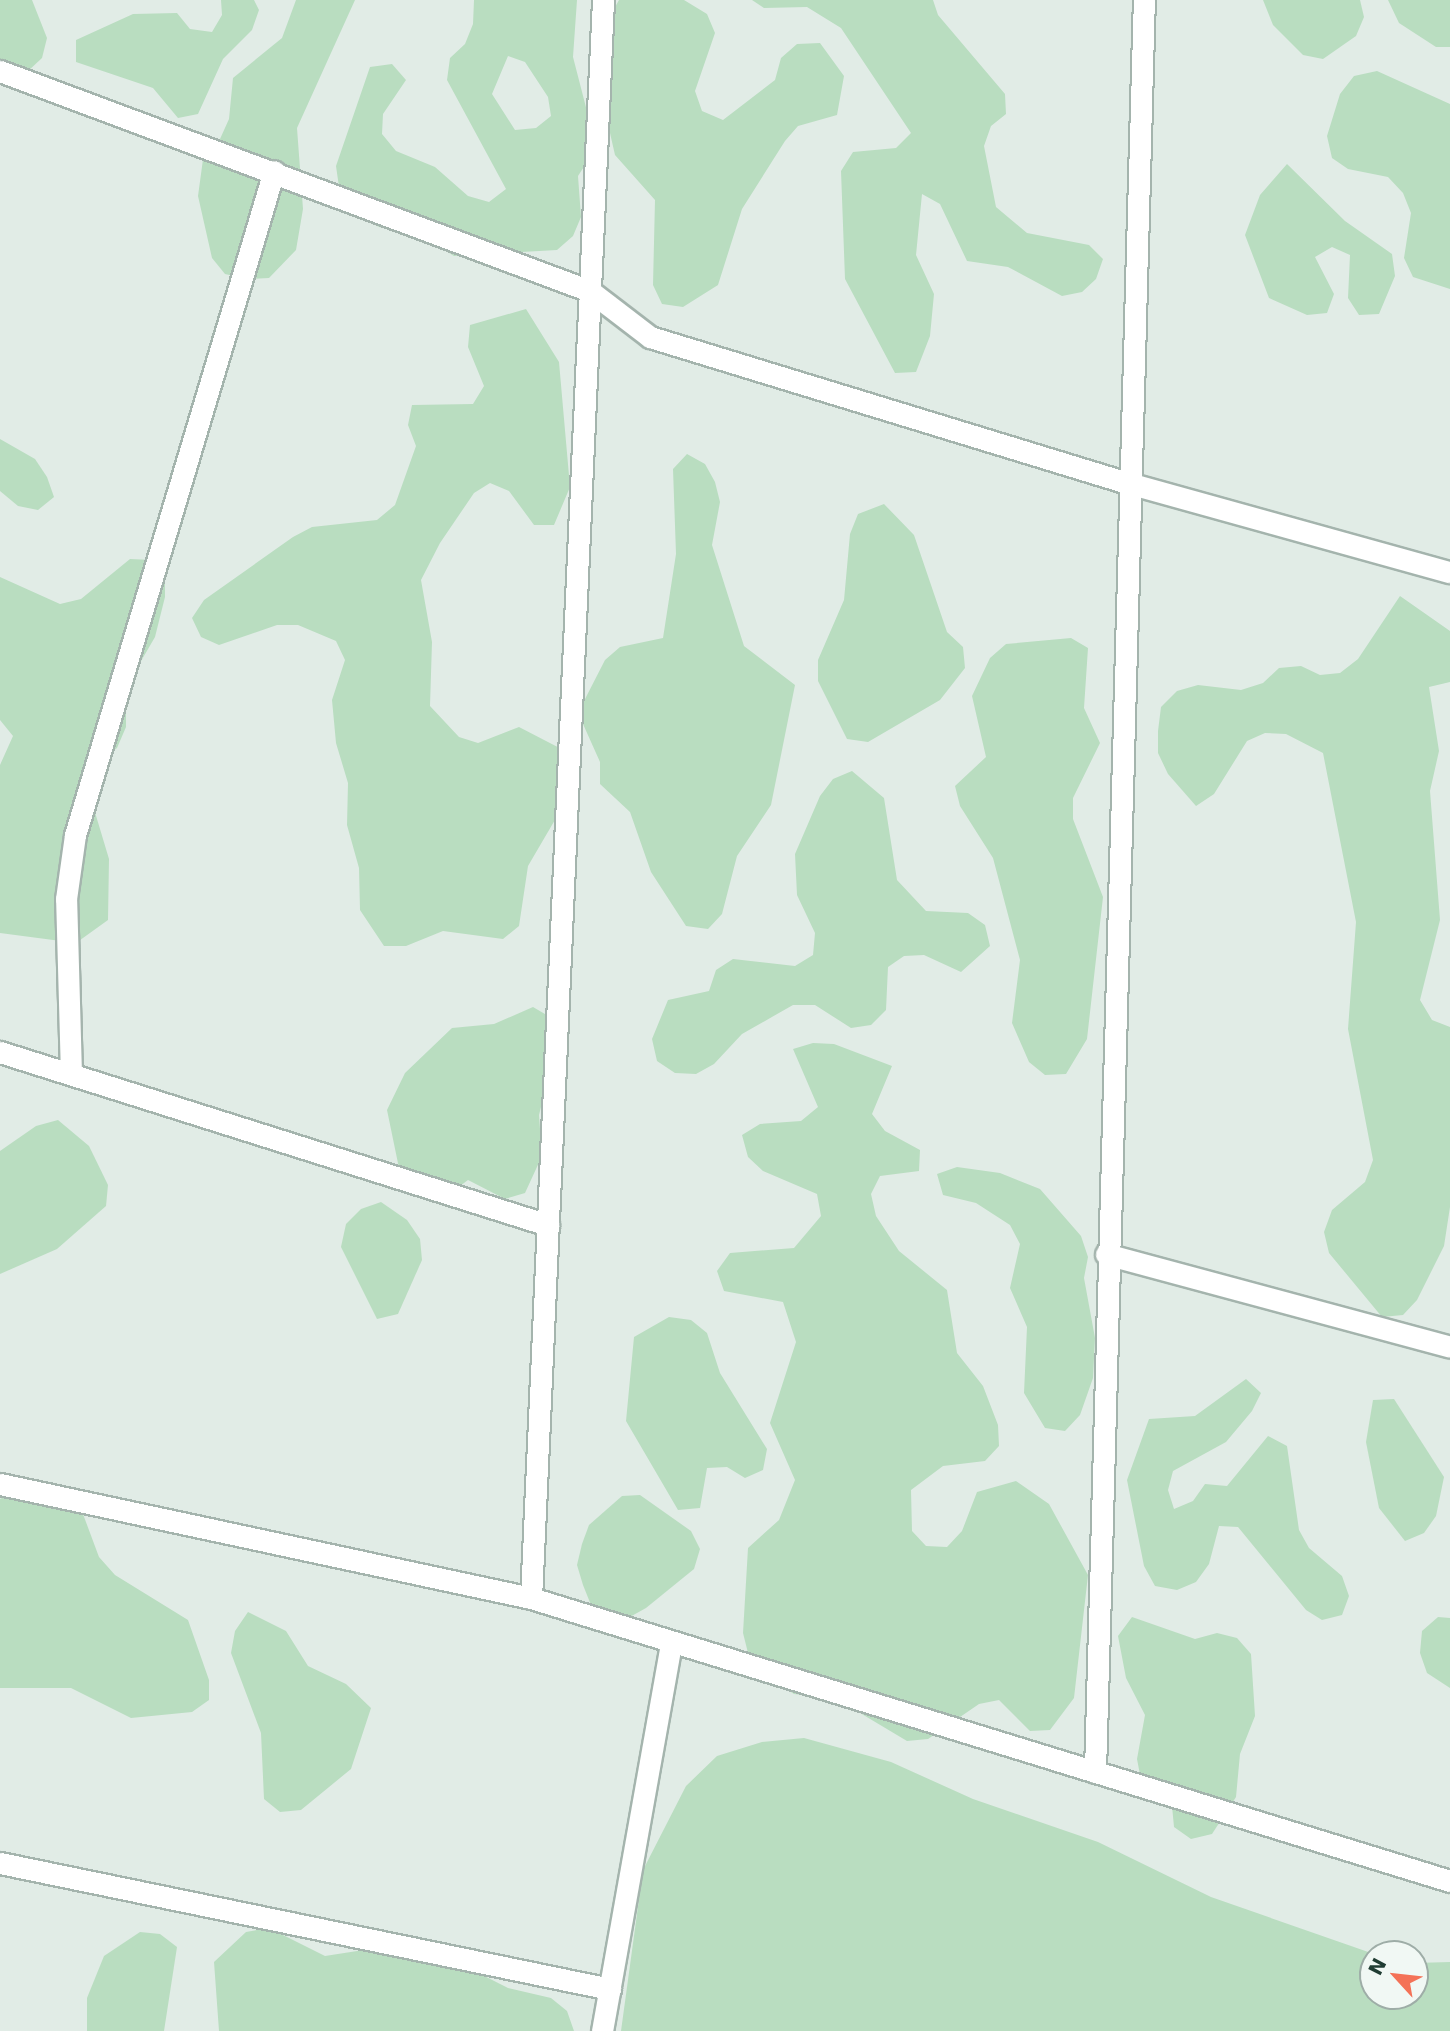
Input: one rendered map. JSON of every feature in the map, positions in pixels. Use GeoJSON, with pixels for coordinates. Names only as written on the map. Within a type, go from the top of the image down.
{"type":"FeatureCollection","features":[{"type":"Feature","properties":{"kind":"street"},"geometry":{"type":"LineString","coordinates":[[531,1598],[603,0]]}},
{"type":"Feature","properties":{"kind":"street"},"geometry":{"type":"LineString","coordinates":[[1095,1772],[1106,1254],[1144,0]]}},
{"type":"Feature","properties":{"kind":"street"},"geometry":{"type":"LineString","coordinates":[[0,71],[590,291],[650,337],[1128,483],[1450,572]]}},
{"type":"Feature","properties":{"kind":"street"},"geometry":{"type":"LineString","coordinates":[[71,1074],[66,899],[75,835],[274,171]]}},
{"type":"Feature","properties":{"kind":"street"},"geometry":{"type":"LineString","coordinates":[[0,1052],[548,1225]]}},
{"type":"Feature","properties":{"kind":"street"},"geometry":{"type":"LineString","coordinates":[[1106,1254],[1450,1348]]}},
{"type":"Feature","properties":{"kind":"street"},"geometry":{"type":"LineString","coordinates":[[0,1484],[531,1598],[671,1645],[1450,1881]]}},
{"type":"Feature","properties":{"kind":"street"},"geometry":{"type":"LineString","coordinates":[[602,2031],[671,1645]]}},
{"type":"Feature","properties":{"kind":"street"},"geometry":{"type":"LineString","coordinates":[[0,1863],[610,1989]]}},
{"type":"Feature","properties":{"kind":"green space"},"geometry":{"type":"Polygon","coordinates":[[[0,0],[32,0],[47,38],[42,58],[27,72],[0,65],[0,0]]]}},
{"type":"Feature","properties":{"kind":"green space"},"geometry":{"type":"Polygon","coordinates":[[[221,0],[254,0],[259,10],[252,30],[223,59],[198,114],[178,118],[153,88],[76,62],[76,40],[133,14],[177,13],[190,29],[212,32],[222,15],[221,0]]]}},
{"type":"Feature","properties":{"kind":"green space"},"geometry":{"type":"Polygon","coordinates":[[[296,0],[355,0],[297,128],[303,209],[296,250],[269,278],[247,279],[225,274],[212,258],[198,196],[204,152],[220,139],[229,119],[233,78],[282,38],[296,0]]]}},
{"type":"Feature","properties":{"kind":"green space"},"geometry":{"type":"Polygon","coordinates":[[[474,0],[577,0],[573,57],[589,119],[589,159],[578,176],[581,217],[573,236],[557,250],[454,256],[419,234],[379,227],[342,208],[336,166],[370,67],[392,64],[406,80],[383,114],[382,134],[396,151],[435,167],[468,196],[489,202],[506,189],[447,80],[450,58],[465,44],[473,24],[474,0]],[[508,56],[492,94],[515,130],[536,128],[551,116],[548,97],[525,62],[508,56]]]}},
{"type":"Feature","properties":{"kind":"green space"},"geometry":{"type":"Polygon","coordinates":[[[619,0],[684,0],[707,14],[715,33],[695,91],[702,111],[723,120],[775,80],[781,58],[797,44],[820,43],[844,76],[837,115],[798,126],[785,141],[742,209],[718,285],[683,307],[662,304],[653,285],[655,200],[615,155],[610,133],[605,25],[619,0]]]}},
{"type":"Feature","properties":{"kind":"green space"},"geometry":{"type":"Polygon","coordinates":[[[752,0],[933,0],[938,15],[1005,94],[1006,114],[991,126],[984,146],[996,207],[1027,233],[1089,245],[1103,259],[1096,279],[1082,292],[1062,296],[1008,267],[967,261],[940,204],[922,194],[916,255],[934,294],[930,336],[916,372],[895,373],[845,279],[841,171],[853,152],[896,148],[911,133],[841,28],[807,7],[764,8],[752,0]]]}},
{"type":"Feature","properties":{"kind":"green space"},"geometry":{"type":"Polygon","coordinates":[[[1263,0],[1360,0],[1364,17],[1356,36],[1323,59],[1303,55],[1273,25],[1263,0]]]}},
{"type":"Feature","properties":{"kind":"green space"},"geometry":{"type":"Polygon","coordinates":[[[1388,0],[1450,0],[1450,47],[1436,47],[1399,23],[1388,0]]]}},
{"type":"Feature","properties":{"kind":"green space"},"geometry":{"type":"Polygon","coordinates":[[[1377,71],[1450,104],[1450,289],[1413,277],[1404,258],[1411,213],[1403,193],[1388,177],[1348,169],[1332,158],[1327,136],[1340,94],[1354,76],[1377,71]]]}},
{"type":"Feature","properties":{"kind":"green space"},"geometry":{"type":"Polygon","coordinates":[[[1287,164],[1345,221],[1392,254],[1395,276],[1379,314],[1359,315],[1348,298],[1350,255],[1332,247],[1315,257],[1334,294],[1327,313],[1307,315],[1269,298],[1245,235],[1260,195],[1287,164]]]}},
{"type":"Feature","properties":{"kind":"green space"},"geometry":{"type":"Polygon","coordinates":[[[526,309],[559,362],[570,487],[554,525],[534,525],[509,491],[490,483],[474,493],[440,543],[421,580],[432,642],[430,706],[459,737],[478,743],[519,727],[575,756],[559,813],[528,866],[519,926],[503,939],[443,931],[406,946],[384,946],[360,910],[359,868],[347,825],[348,783],[336,743],[332,700],[345,660],[336,641],[298,625],[277,625],[219,645],[201,637],[192,618],[204,600],[293,537],[312,527],[377,520],[395,505],[416,446],[408,425],[412,405],[473,404],[484,386],[468,347],[470,325],[526,309]]]}},
{"type":"Feature","properties":{"kind":"green space"},"geometry":{"type":"Polygon","coordinates":[[[0,439],[35,459],[47,477],[54,497],[38,510],[18,506],[0,491],[0,439]]]}},
{"type":"Feature","properties":{"kind":"green space"},"geometry":{"type":"Polygon","coordinates":[[[687,454],[705,464],[715,482],[720,502],[712,545],[744,646],[795,685],[771,805],[737,856],[722,914],[708,929],[686,926],[651,872],[630,812],[600,784],[600,762],[583,724],[584,701],[605,660],[620,647],[663,638],[676,554],[673,469],[687,454]]]}},
{"type":"Feature","properties":{"kind":"green space"},"geometry":{"type":"Polygon","coordinates":[[[884,504],[914,535],[947,632],[963,647],[965,668],[940,700],[868,742],[847,739],[818,681],[818,660],[844,600],[850,534],[858,514],[884,504]]]}},
{"type":"Feature","properties":{"kind":"green space"},"geometry":{"type":"Polygon","coordinates":[[[130,559],[152,560],[165,577],[165,597],[155,637],[126,687],[126,727],[117,748],[101,759],[91,799],[109,859],[108,920],[76,943],[0,933],[0,765],[13,736],[0,720],[0,577],[60,604],[81,599],[130,559]]]}},
{"type":"Feature","properties":{"kind":"green space"},"geometry":{"type":"Polygon","coordinates":[[[1400,596],[1450,631],[1450,682],[1429,687],[1439,751],[1430,791],[1440,920],[1420,1000],[1432,1020],[1450,1027],[1450,1207],[1444,1246],[1417,1300],[1403,1315],[1382,1317],[1329,1253],[1324,1232],[1332,1210],[1365,1182],[1373,1160],[1348,1029],[1356,922],[1323,753],[1286,734],[1265,733],[1247,741],[1214,794],[1196,806],[1168,774],[1158,753],[1158,731],[1161,707],[1177,691],[1198,685],[1241,690],[1263,683],[1279,668],[1301,666],[1320,675],[1340,673],[1358,659],[1400,596]]]}},
{"type":"Feature","properties":{"kind":"green space"},"geometry":{"type":"Polygon","coordinates":[[[1071,638],[1088,648],[1084,708],[1100,743],[1073,798],[1073,819],[1103,897],[1087,1039],[1066,1074],[1045,1075],[1029,1062],[1012,1023],[1020,960],[993,858],[960,806],[955,786],[986,757],[972,696],[990,658],[1006,644],[1071,638]]]}},
{"type":"Feature","properties":{"kind":"green space"},"geometry":{"type":"Polygon","coordinates":[[[852,771],[884,798],[897,880],[926,911],[968,913],[985,925],[990,946],[961,972],[924,955],[904,956],[888,967],[886,1010],[871,1025],[851,1028],[815,1005],[793,1005],[742,1034],[714,1064],[696,1074],[675,1073],[657,1061],[652,1039],[668,1000],[709,991],[716,970],[733,959],[795,966],[813,955],[815,933],[797,895],[795,854],[820,796],[833,779],[852,771]]]}},
{"type":"Feature","properties":{"kind":"green space"},"geometry":{"type":"Polygon","coordinates":[[[533,1007],[550,1017],[549,1075],[539,1115],[542,1156],[525,1193],[505,1199],[468,1180],[452,1192],[400,1173],[387,1110],[405,1073],[452,1028],[494,1024],[533,1007]]]}},
{"type":"Feature","properties":{"kind":"green space"},"geometry":{"type":"Polygon","coordinates":[[[813,1043],[834,1044],[892,1066],[872,1114],[885,1131],[920,1150],[919,1171],[880,1176],[871,1194],[876,1216],[899,1251],[947,1290],[957,1353],[983,1386],[998,1425],[999,1446],[985,1461],[943,1466],[911,1490],[912,1531],[926,1546],[947,1547],[962,1531],[977,1492],[1016,1481],[1049,1504],[1088,1575],[1074,1698],[1050,1730],[1030,1731],[999,1700],[979,1704],[928,1739],[907,1741],[835,1698],[794,1694],[759,1671],[748,1653],[743,1633],[748,1548],[779,1520],[795,1480],[770,1423],[796,1342],[783,1302],[724,1291],[717,1271],[730,1253],[794,1248],[821,1216],[817,1194],[763,1171],[748,1157],[742,1135],[760,1124],[801,1121],[818,1107],[793,1049],[813,1043]]]}},
{"type":"Feature","properties":{"kind":"green space"},"geometry":{"type":"Polygon","coordinates":[[[58,1120],[89,1146],[108,1185],[106,1206],[57,1249],[0,1274],[0,1151],[36,1126],[58,1120]]]}},
{"type":"Feature","properties":{"kind":"green space"},"geometry":{"type":"Polygon","coordinates":[[[957,1167],[1000,1173],[1040,1189],[1081,1236],[1088,1257],[1084,1278],[1095,1338],[1093,1378],[1080,1415],[1065,1431],[1045,1428],[1024,1393],[1027,1327],[1010,1288],[1020,1244],[1010,1225],[976,1203],[943,1195],[937,1174],[957,1167]]]}},
{"type":"Feature","properties":{"kind":"green space"},"geometry":{"type":"Polygon","coordinates":[[[381,1202],[407,1220],[420,1239],[422,1260],[398,1314],[377,1319],[341,1247],[346,1224],[361,1209],[381,1202]]]}},
{"type":"Feature","properties":{"kind":"green space"},"geometry":{"type":"Polygon","coordinates":[[[669,1317],[691,1320],[707,1333],[720,1373],[767,1449],[763,1470],[745,1478],[727,1467],[707,1468],[700,1508],[678,1510],[626,1421],[634,1337],[669,1317]]]}},
{"type":"Feature","properties":{"kind":"green space"},"geometry":{"type":"Polygon","coordinates":[[[1246,1379],[1261,1393],[1252,1411],[1226,1442],[1173,1471],[1168,1490],[1174,1509],[1193,1501],[1205,1484],[1227,1486],[1268,1436],[1287,1446],[1299,1530],[1309,1548],[1342,1576],[1349,1596],[1342,1615],[1322,1620],[1306,1610],[1238,1527],[1219,1526],[1209,1564],[1196,1582],[1177,1590],[1155,1586],[1144,1566],[1127,1480],[1149,1419],[1195,1416],[1246,1379]]]}},
{"type":"Feature","properties":{"kind":"green space"},"geometry":{"type":"Polygon","coordinates":[[[1394,1399],[1444,1477],[1436,1516],[1424,1533],[1405,1541],[1379,1508],[1366,1442],[1373,1400],[1394,1399]]]}},
{"type":"Feature","properties":{"kind":"green space"},"geometry":{"type":"Polygon","coordinates":[[[36,1481],[77,1498],[99,1557],[115,1575],[188,1620],[209,1680],[209,1700],[192,1712],[131,1718],[71,1688],[0,1688],[0,1499],[36,1481]]]}},
{"type":"Feature","properties":{"kind":"green space"},"geometry":{"type":"Polygon","coordinates":[[[640,1495],[691,1531],[700,1549],[694,1569],[646,1608],[628,1618],[607,1617],[591,1605],[583,1585],[577,1565],[582,1544],[589,1525],[622,1496],[640,1495]]]}},
{"type":"Feature","properties":{"kind":"green space"},"geometry":{"type":"Polygon","coordinates":[[[248,1612],[286,1631],[308,1666],[346,1684],[371,1708],[351,1769],[301,1810],[280,1812],[264,1799],[261,1733],[231,1653],[235,1631],[248,1612]]]}},
{"type":"Feature","properties":{"kind":"green space"},"geometry":{"type":"Polygon","coordinates":[[[1132,1617],[1195,1639],[1217,1633],[1237,1638],[1251,1654],[1255,1716],[1240,1754],[1236,1797],[1212,1834],[1191,1839],[1174,1827],[1172,1806],[1141,1780],[1137,1759],[1145,1715],[1126,1678],[1118,1636],[1132,1617]]]}},
{"type":"Feature","properties":{"kind":"green space"},"geometry":{"type":"Polygon","coordinates":[[[1438,1617],[1450,1618],[1450,1688],[1427,1673],[1420,1653],[1422,1631],[1438,1617]]]}},
{"type":"Feature","properties":{"kind":"green space"},"geometry":{"type":"Polygon","coordinates":[[[804,1738],[891,1762],[973,1799],[1098,1842],[1211,1897],[1359,1949],[1359,2010],[1429,2010],[1429,1963],[1450,1962],[1450,2031],[621,2031],[643,1870],[686,1786],[717,1756],[762,1742],[804,1738]]]}},
{"type":"Feature","properties":{"kind":"green space"},"geometry":{"type":"Polygon","coordinates":[[[269,1928],[325,1956],[370,1949],[437,1952],[508,1988],[551,1998],[567,2011],[574,2031],[219,2031],[214,1962],[246,1932],[269,1928]]]}},
{"type":"Feature","properties":{"kind":"green space"},"geometry":{"type":"Polygon","coordinates":[[[140,1932],[160,1934],[177,1947],[164,2031],[87,2031],[87,1998],[104,1956],[140,1932]]]}}]}
